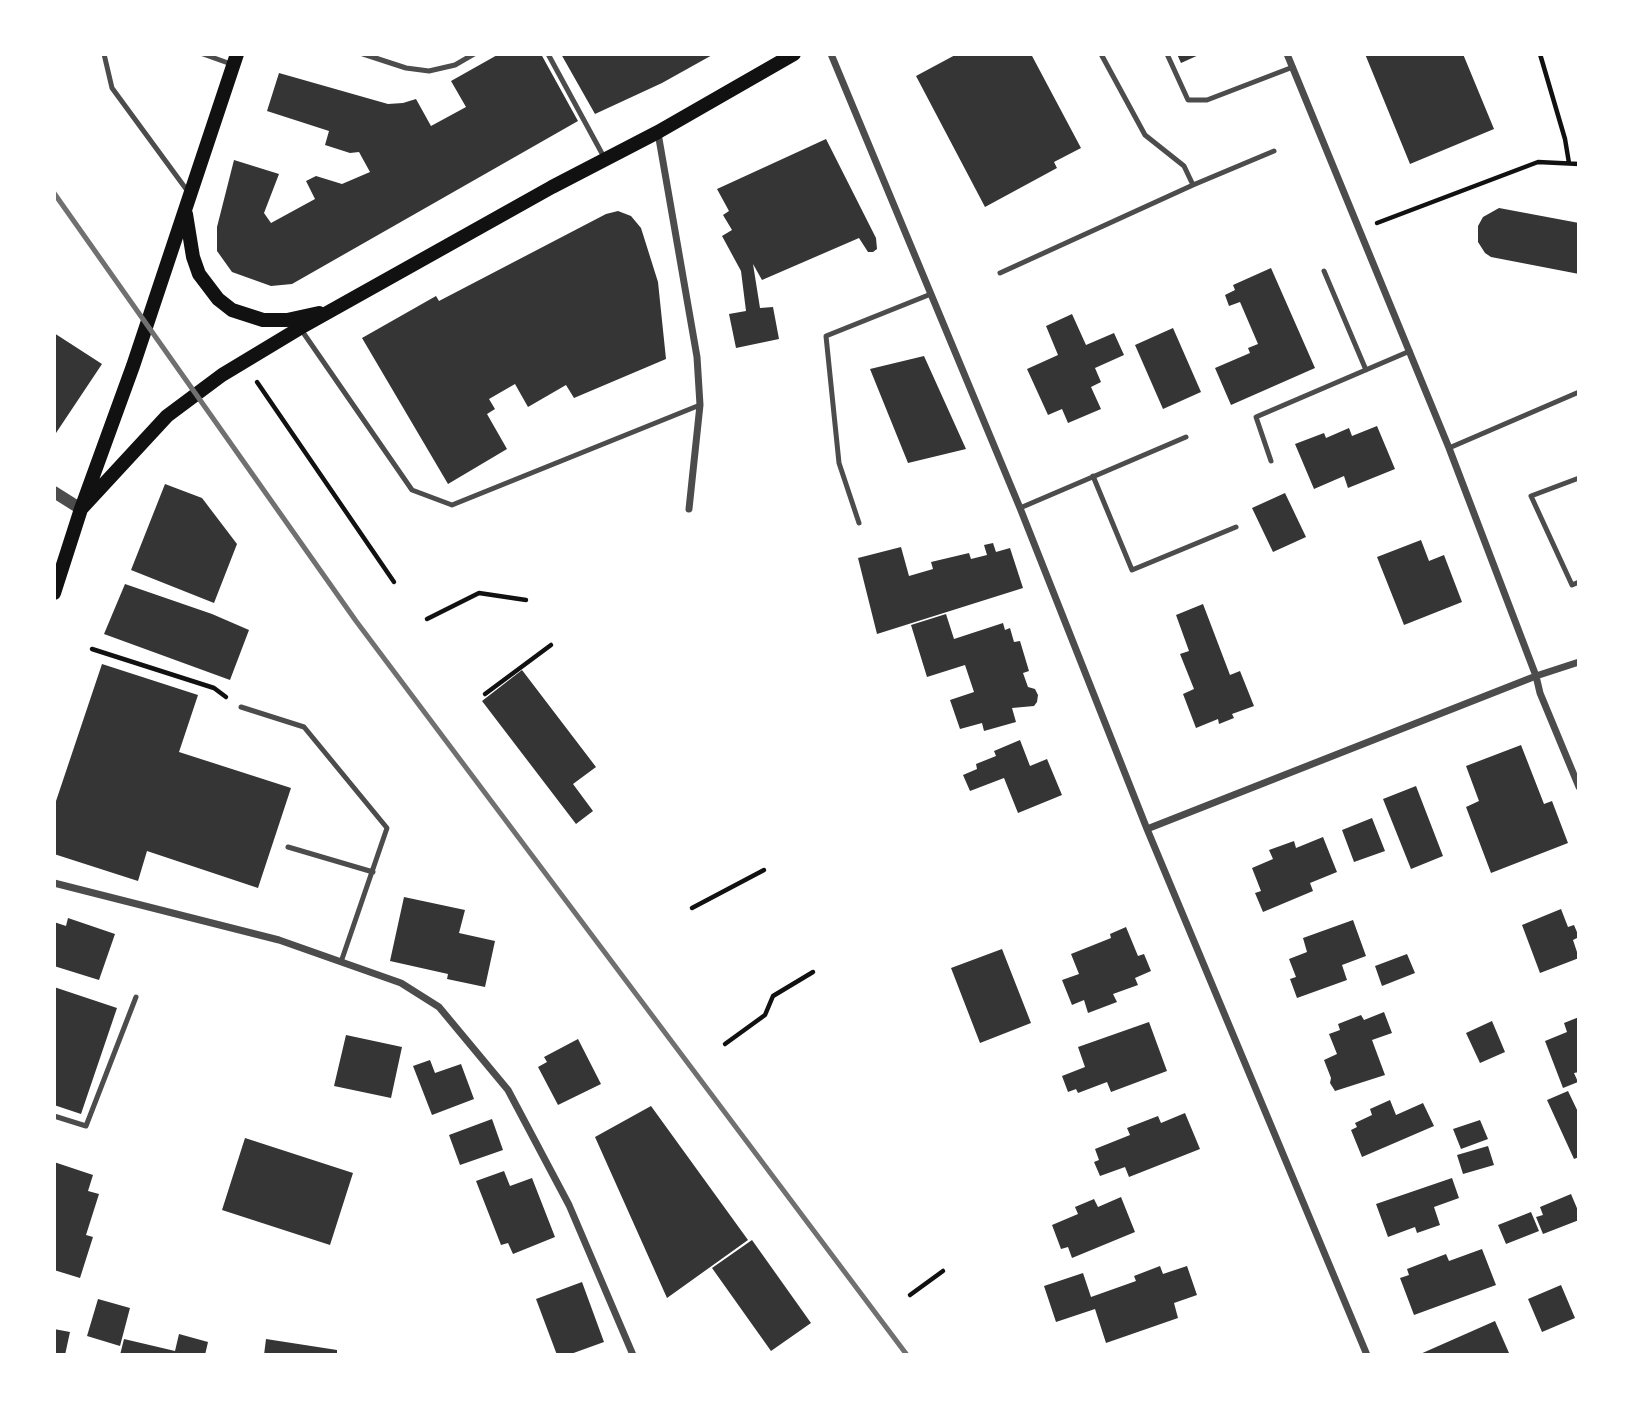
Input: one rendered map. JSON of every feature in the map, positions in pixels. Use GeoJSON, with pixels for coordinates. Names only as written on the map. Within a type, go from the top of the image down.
{"type":"FeatureCollection","features":[{"type":"Feature","properties":{"kind":"main road"},"geometry":{"type":"LineString","coordinates":[[81,509],[167,416],[222,375],[300,328],[794,54]]}},
{"type":"Feature","properties":{"kind":"main road"},"geometry":{"type":"LineString","coordinates":[[54,593],[235,59]]}},
{"type":"Feature","properties":{"kind":"main road"},"geometry":{"type":"LineString","coordinates":[[188,202],[193,257],[199,274],[218,299],[232,310],[256,319],[271,321],[331,311]]}},
{"type":"Feature","properties":{"kind":"street"},"geometry":{"type":"LineString","coordinates":[[831,54],[1020,508],[1147,829],[1367,1355]]}},
{"type":"Feature","properties":{"kind":"street"},"geometry":{"type":"LineString","coordinates":[[1287,54],[1449,448],[1536,676],[1540,693],[1579,787]]}},
{"type":"Feature","properties":{"kind":"street"},"geometry":{"type":"LineString","coordinates":[[657,132],[697,357],[700,405],[690,509]]}},
{"type":"Feature","properties":{"kind":"street"},"geometry":{"type":"LineString","coordinates":[[54,492],[81,509]]}},
{"type":"Feature","properties":{"kind":"street"},"geometry":{"type":"LineString","coordinates":[[1147,829],[1536,676],[1579,663]]}},
{"type":"Feature","properties":{"kind":"street"},"geometry":{"type":"LineString","coordinates":[[54,883],[279,940],[401,983],[439,1007],[508,1090],[569,1205],[633,1355]]}},
{"type":"Feature","properties":{"kind":"lane"},"geometry":{"type":"LineString","coordinates":[[104,54],[111,88],[188,202]]}},
{"type":"Feature","properties":{"kind":"lane"},"geometry":{"type":"LineString","coordinates":[[203,54],[235,59]]}},
{"type":"Feature","properties":{"kind":"lane"},"geometry":{"type":"LineString","coordinates":[[363,54],[406,68],[429,71],[455,65],[474,54]]}},
{"type":"Feature","properties":{"kind":"lane"},"geometry":{"type":"LineString","coordinates":[[548,54],[606,159]]}},
{"type":"Feature","properties":{"kind":"lane"},"geometry":{"type":"LineString","coordinates":[[1101,54],[1145,135],[1184,166],[1192,185]]}},
{"type":"Feature","properties":{"kind":"lane"},"geometry":{"type":"LineString","coordinates":[[1167,54],[1188,100],[1207,100],[1293,68]]}},
{"type":"Feature","properties":{"kind":"lane"},"geometry":{"type":"LineString","coordinates":[[1000,273],[1192,185],[1275,151]]}},
{"type":"Feature","properties":{"kind":"lane"},"geometry":{"type":"LineString","coordinates":[[1324,271],[1366,370]]}},
{"type":"Feature","properties":{"kind":"lane"},"geometry":{"type":"LineString","coordinates":[[859,523],[839,463],[826,336],[931,294]]}},
{"type":"Feature","properties":{"kind":"lane"},"geometry":{"type":"LineString","coordinates":[[300,328],[412,490],[452,505],[700,405]]}},
{"type":"Feature","properties":{"kind":"lane"},"geometry":{"type":"LineString","coordinates":[[1271,461],[1255,417],[1410,351]]}},
{"type":"Feature","properties":{"kind":"lane"},"geometry":{"type":"LineString","coordinates":[[1449,448],[1579,392]]}},
{"type":"Feature","properties":{"kind":"lane"},"geometry":{"type":"LineString","coordinates":[[1020,508],[1186,437]]}},
{"type":"Feature","properties":{"kind":"lane"},"geometry":{"type":"LineString","coordinates":[[1093,476],[1132,570],[1236,527]]}},
{"type":"Feature","properties":{"kind":"lane"},"geometry":{"type":"LineString","coordinates":[[1579,478],[1531,496],[1572,585],[1579,582]]}},
{"type":"Feature","properties":{"kind":"lane"},"geometry":{"type":"LineString","coordinates":[[241,707],[304,727],[387,828],[341,962]]}},
{"type":"Feature","properties":{"kind":"lane"},"geometry":{"type":"LineString","coordinates":[[288,847],[373,872]]}},
{"type":"Feature","properties":{"kind":"lane"},"geometry":{"type":"LineString","coordinates":[[54,1116],[86,1126],[136,997]]}},
{"type":"Feature","properties":{"kind":"path"},"geometry":{"type":"LineString","coordinates":[[1540,54],[1565,139],[1569,163]]}},
{"type":"Feature","properties":{"kind":"path"},"geometry":{"type":"LineString","coordinates":[[1360,229],[1538,162],[1579,164]]}},
{"type":"Feature","properties":{"kind":"path"},"geometry":{"type":"LineString","coordinates":[[257,383],[394,582]]}},
{"type":"Feature","properties":{"kind":"path"},"geometry":{"type":"LineString","coordinates":[[428,619],[479,593],[526,600]]}},
{"type":"Feature","properties":{"kind":"path"},"geometry":{"type":"LineString","coordinates":[[485,694],[551,645]]}},
{"type":"Feature","properties":{"kind":"path"},"geometry":{"type":"LineString","coordinates":[[92,649],[214,688],[241,707]]}},
{"type":"Feature","properties":{"kind":"path"},"geometry":{"type":"LineString","coordinates":[[692,908],[764,870]]}},
{"type":"Feature","properties":{"kind":"path"},"geometry":{"type":"LineString","coordinates":[[725,1045],[765,1015],[773,996],[813,972]]}},
{"type":"Feature","properties":{"kind":"path"},"geometry":{"type":"LineString","coordinates":[[910,1294],[943,1271]]}},
{"type":"Feature","properties":{"kind":"building"},"geometry":{"type":"Polygon","coordinates":[[[499,54],[541,54],[578,121],[292,284],[271,286],[232,272],[217,251],[217,227],[234,160],[279,174],[264,213],[271,223],[315,199],[306,181],[316,176],[342,184],[370,172],[359,152],[350,153],[325,145],[329,131],[267,111],[279,73],[388,104],[416,99],[431,126],[466,107],[451,81],[499,54]]]}},
{"type":"Feature","properties":{"kind":"building"},"geometry":{"type":"Polygon","coordinates":[[[561,54],[714,54],[662,83],[595,114],[561,54]]]}},
{"type":"Feature","properties":{"kind":"building"},"geometry":{"type":"Polygon","coordinates":[[[957,54],[1031,54],[1081,148],[1054,162],[1057,168],[985,207],[916,76],[957,54]]]}},
{"type":"Feature","properties":{"kind":"building"},"geometry":{"type":"Polygon","coordinates":[[[1177,54],[1201,54],[1181,63],[1177,54]]]}},
{"type":"Feature","properties":{"kind":"building"},"geometry":{"type":"Polygon","coordinates":[[[1365,54],[1463,54],[1494,129],[1410,164],[1365,54]]]}},
{"type":"Feature","properties":{"kind":"building"},"geometry":{"type":"Polygon","coordinates":[[[826,139],[876,238],[877,249],[868,252],[859,238],[762,280],[753,264],[760,308],[773,307],[779,339],[736,348],[729,314],[746,311],[741,271],[722,236],[732,230],[723,215],[729,211],[717,189],[826,139]]]}},
{"type":"Feature","properties":{"kind":"building"},"geometry":{"type":"Polygon","coordinates":[[[1499,208],[1579,223],[1579,274],[1491,257],[1485,253],[1478,242],[1478,226],[1483,217],[1499,208]]]}},
{"type":"Feature","properties":{"kind":"building"},"geometry":{"type":"Polygon","coordinates":[[[618,211],[631,216],[641,228],[658,282],[666,359],[574,398],[566,385],[528,407],[515,384],[489,399],[495,409],[487,414],[507,449],[448,484],[362,338],[436,296],[439,301],[606,214],[618,211]]]}},
{"type":"Feature","properties":{"kind":"building"},"geometry":{"type":"Polygon","coordinates":[[[1271,268],[1315,368],[1231,405],[1215,368],[1250,353],[1248,348],[1258,344],[1240,302],[1229,306],[1225,295],[1235,290],[1233,285],[1271,268]]]}},
{"type":"Feature","properties":{"kind":"building"},"geometry":{"type":"Polygon","coordinates":[[[1072,314],[1086,345],[1114,333],[1124,355],[1095,368],[1101,382],[1091,387],[1101,409],[1068,423],[1062,409],[1048,415],[1027,369],[1058,355],[1046,326],[1072,314]]]}},
{"type":"Feature","properties":{"kind":"building"},"geometry":{"type":"Polygon","coordinates":[[[1173,328],[1201,392],[1163,409],[1135,345],[1173,328]]]}},
{"type":"Feature","properties":{"kind":"building"},"geometry":{"type":"Polygon","coordinates":[[[54,333],[102,364],[54,436],[54,333]]]}},
{"type":"Feature","properties":{"kind":"building"},"geometry":{"type":"Polygon","coordinates":[[[924,356],[966,449],[908,463],[870,369],[924,356]]]}},
{"type":"Feature","properties":{"kind":"building"},"geometry":{"type":"Polygon","coordinates":[[[1377,426],[1395,469],[1348,488],[1344,476],[1314,489],[1295,444],[1324,433],[1326,438],[1349,428],[1352,436],[1377,426]]]}},
{"type":"Feature","properties":{"kind":"building"},"geometry":{"type":"Polygon","coordinates":[[[165,484],[202,498],[237,544],[214,603],[131,570],[165,484]]]}},
{"type":"Feature","properties":{"kind":"building"},"geometry":{"type":"Polygon","coordinates":[[[1285,493],[1306,537],[1273,552],[1252,508],[1285,493]]]}},
{"type":"Feature","properties":{"kind":"building"},"geometry":{"type":"Polygon","coordinates":[[[1421,540],[1429,561],[1444,555],[1462,602],[1404,625],[1377,557],[1421,540]]]}},
{"type":"Feature","properties":{"kind":"building"},"geometry":{"type":"Polygon","coordinates":[[[993,543],[996,552],[1010,548],[1023,588],[877,634],[858,558],[901,547],[909,576],[933,569],[931,562],[969,553],[971,559],[987,555],[984,545],[993,543]]]}},
{"type":"Feature","properties":{"kind":"building"},"geometry":{"type":"Polygon","coordinates":[[[125,584],[212,614],[249,630],[230,680],[104,634],[125,584]]]}},
{"type":"Feature","properties":{"kind":"building"},"geometry":{"type":"Polygon","coordinates":[[[1203,604],[1230,675],[1240,671],[1254,706],[1232,714],[1234,718],[1219,724],[1218,719],[1196,728],[1183,694],[1194,689],[1180,654],[1189,651],[1176,615],[1203,604]]]}},
{"type":"Feature","properties":{"kind":"building"},"geometry":{"type":"Polygon","coordinates":[[[946,614],[954,639],[1003,623],[1005,630],[1010,628],[1014,642],[1020,641],[1029,671],[1023,673],[1028,687],[1035,689],[1038,695],[1034,706],[1012,708],[1016,722],[984,731],[982,723],[960,729],[950,700],[974,692],[965,665],[927,677],[911,625],[946,614]]]}},
{"type":"Feature","properties":{"kind":"building"},"geometry":{"type":"Polygon","coordinates":[[[102,664],[198,695],[179,752],[291,788],[258,888],[147,851],[138,881],[54,854],[54,807],[102,664]]]}},
{"type":"Feature","properties":{"kind":"building"},"geometry":{"type":"Polygon","coordinates":[[[522,670],[596,767],[573,784],[593,811],[576,824],[482,701],[522,670]]]}},
{"type":"Feature","properties":{"kind":"building"},"geometry":{"type":"Polygon","coordinates":[[[1020,740],[1030,766],[1047,759],[1062,795],[1018,813],[1004,778],[970,791],[963,775],[977,769],[976,764],[996,756],[994,751],[1020,740]]]}},
{"type":"Feature","properties":{"kind":"building"},"geometry":{"type":"Polygon","coordinates":[[[1521,745],[1544,804],[1552,801],[1568,843],[1491,873],[1466,807],[1479,801],[1466,766],[1521,745]]]}},
{"type":"Feature","properties":{"kind":"building"},"geometry":{"type":"Polygon","coordinates":[[[1416,786],[1443,856],[1411,869],[1383,799],[1416,786]]]}},
{"type":"Feature","properties":{"kind":"building"},"geometry":{"type":"Polygon","coordinates":[[[1372,818],[1385,851],[1354,862],[1342,830],[1372,818]]]}},
{"type":"Feature","properties":{"kind":"building"},"geometry":{"type":"Polygon","coordinates":[[[1323,837],[1337,872],[1310,883],[1313,891],[1263,912],[1255,893],[1261,891],[1252,868],[1273,859],[1269,850],[1294,841],[1296,848],[1323,837]]]}},
{"type":"Feature","properties":{"kind":"building"},"geometry":{"type":"Polygon","coordinates":[[[404,897],[465,910],[459,933],[495,941],[485,987],[447,979],[448,974],[390,961],[404,897]]]}},
{"type":"Feature","properties":{"kind":"building"},"geometry":{"type":"Polygon","coordinates":[[[1561,909],[1568,927],[1574,925],[1579,937],[1573,940],[1579,958],[1540,973],[1522,925],[1561,909]]]}},
{"type":"Feature","properties":{"kind":"building"},"geometry":{"type":"Polygon","coordinates":[[[68,918],[115,934],[99,980],[54,966],[54,922],[66,926],[68,918]]]}},
{"type":"Feature","properties":{"kind":"building"},"geometry":{"type":"Polygon","coordinates":[[[1353,920],[1366,956],[1342,965],[1347,980],[1297,998],[1290,979],[1296,977],[1289,959],[1307,952],[1303,938],[1353,920]]]}},
{"type":"Feature","properties":{"kind":"building"},"geometry":{"type":"Polygon","coordinates":[[[1126,927],[1138,956],[1144,954],[1151,971],[1135,978],[1138,985],[1113,994],[1117,1002],[1088,1013],[1084,1000],[1072,1005],[1062,980],[1079,974],[1071,954],[1111,938],[1110,934],[1126,927]]]}},
{"type":"Feature","properties":{"kind":"building"},"geometry":{"type":"Polygon","coordinates":[[[1002,949],[1031,1023],[980,1043],[951,968],[1002,949]]]}},
{"type":"Feature","properties":{"kind":"building"},"geometry":{"type":"Polygon","coordinates":[[[1407,954],[1415,973],[1382,986],[1375,966],[1407,954]]]}},
{"type":"Feature","properties":{"kind":"building"},"geometry":{"type":"Polygon","coordinates":[[[54,987],[117,1008],[81,1114],[54,1105],[54,987]]]}},
{"type":"Feature","properties":{"kind":"building"},"geometry":{"type":"Polygon","coordinates":[[[1384,1012],[1392,1033],[1372,1040],[1385,1075],[1335,1091],[1324,1060],[1337,1054],[1329,1034],[1340,1030],[1338,1024],[1361,1015],[1364,1020],[1384,1012]]]}},
{"type":"Feature","properties":{"kind":"building"},"geometry":{"type":"Polygon","coordinates":[[[1579,1017],[1579,1072],[1574,1073],[1578,1082],[1563,1088],[1545,1041],[1567,1032],[1564,1023],[1579,1017]]]}},
{"type":"Feature","properties":{"kind":"building"},"geometry":{"type":"Polygon","coordinates":[[[1492,1021],[1505,1052],[1480,1063],[1466,1033],[1492,1021]]]}},
{"type":"Feature","properties":{"kind":"building"},"geometry":{"type":"Polygon","coordinates":[[[1149,1022],[1167,1071],[1111,1092],[1107,1082],[1078,1093],[1076,1089],[1068,1092],[1062,1076],[1085,1067],[1078,1047],[1149,1022]]]}},
{"type":"Feature","properties":{"kind":"building"},"geometry":{"type":"Polygon","coordinates":[[[346,1035],[402,1047],[391,1098],[334,1086],[346,1035]]]}},
{"type":"Feature","properties":{"kind":"building"},"geometry":{"type":"Polygon","coordinates":[[[578,1039],[601,1084],[558,1105],[538,1067],[547,1062],[544,1057],[578,1039]]]}},
{"type":"Feature","properties":{"kind":"building"},"geometry":{"type":"Polygon","coordinates":[[[430,1060],[435,1073],[461,1064],[474,1099],[432,1115],[413,1066],[430,1060]]]}},
{"type":"Feature","properties":{"kind":"building"},"geometry":{"type":"Polygon","coordinates":[[[1568,1091],[1579,1114],[1579,1157],[1574,1159],[1547,1100],[1568,1091]]]}},
{"type":"Feature","properties":{"kind":"building"},"geometry":{"type":"Polygon","coordinates":[[[1390,1100],[1396,1115],[1423,1103],[1434,1126],[1362,1157],[1351,1130],[1357,1127],[1355,1123],[1372,1115],[1370,1109],[1390,1100]]]}},
{"type":"Feature","properties":{"kind":"building"},"geometry":{"type":"Polygon","coordinates":[[[651,1106],[748,1240],[667,1298],[595,1137],[651,1106]]]}},
{"type":"Feature","properties":{"kind":"building"},"geometry":{"type":"Polygon","coordinates":[[[1185,1113],[1200,1149],[1129,1177],[1125,1167],[1100,1176],[1094,1162],[1099,1160],[1095,1149],[1130,1135],[1127,1128],[1158,1116],[1161,1123],[1185,1113]]]}},
{"type":"Feature","properties":{"kind":"building"},"geometry":{"type":"Polygon","coordinates":[[[492,1119],[503,1150],[460,1165],[449,1135],[492,1119]]]}},
{"type":"Feature","properties":{"kind":"building"},"geometry":{"type":"Polygon","coordinates":[[[1480,1120],[1488,1139],[1461,1149],[1453,1129],[1480,1120]]]}},
{"type":"Feature","properties":{"kind":"building"},"geometry":{"type":"Polygon","coordinates":[[[245,1138],[353,1173],[330,1245],[222,1210],[245,1138]]]}},
{"type":"Feature","properties":{"kind":"building"},"geometry":{"type":"Polygon","coordinates":[[[1488,1146],[1494,1165],[1463,1174],[1457,1155],[1488,1146]]]}},
{"type":"Feature","properties":{"kind":"building"},"geometry":{"type":"Polygon","coordinates":[[[54,1162],[93,1175],[88,1191],[99,1194],[86,1235],[93,1237],[80,1278],[54,1270],[54,1162]]]}},
{"type":"Feature","properties":{"kind":"building"},"geometry":{"type":"Polygon","coordinates":[[[504,1171],[510,1186],[532,1178],[555,1237],[513,1254],[508,1243],[501,1245],[476,1181],[504,1171]]]}},
{"type":"Feature","properties":{"kind":"building"},"geometry":{"type":"Polygon","coordinates":[[[1452,1178],[1459,1198],[1434,1207],[1440,1225],[1417,1233],[1415,1227],[1388,1237],[1376,1204],[1452,1178]]]}},
{"type":"Feature","properties":{"kind":"building"},"geometry":{"type":"Polygon","coordinates":[[[1571,1194],[1579,1220],[1543,1234],[1536,1217],[1543,1215],[1540,1207],[1571,1194]]]}},
{"type":"Feature","properties":{"kind":"building"},"geometry":{"type":"Polygon","coordinates":[[[1121,1197],[1135,1232],[1072,1258],[1068,1247],[1061,1249],[1052,1225],[1078,1214],[1075,1207],[1094,1199],[1098,1207],[1121,1197]]]}},
{"type":"Feature","properties":{"kind":"building"},"geometry":{"type":"Polygon","coordinates":[[[1531,1212],[1539,1231],[1506,1244],[1498,1225],[1531,1212]]]}},
{"type":"Feature","properties":{"kind":"building"},"geometry":{"type":"Polygon","coordinates":[[[752,1240],[811,1323],[771,1351],[712,1268],[752,1240]]]}},
{"type":"Feature","properties":{"kind":"building"},"geometry":{"type":"Polygon","coordinates":[[[1482,1249],[1496,1285],[1414,1315],[1400,1278],[1409,1275],[1407,1269],[1446,1254],[1449,1261],[1482,1249]]]}},
{"type":"Feature","properties":{"kind":"building"},"geometry":{"type":"Polygon","coordinates":[[[1160,1266],[1163,1274],[1187,1266],[1197,1295],[1174,1303],[1178,1318],[1106,1343],[1095,1309],[1056,1322],[1044,1286],[1083,1273],[1091,1297],[1136,1281],[1134,1276],[1160,1266]]]}},
{"type":"Feature","properties":{"kind":"building"},"geometry":{"type":"Polygon","coordinates":[[[582,1282],[604,1342],[568,1355],[557,1355],[536,1299],[582,1282]]]}},
{"type":"Feature","properties":{"kind":"building"},"geometry":{"type":"Polygon","coordinates":[[[1561,1285],[1575,1318],[1542,1332],[1528,1299],[1561,1285]]]}},
{"type":"Feature","properties":{"kind":"building"},"geometry":{"type":"Polygon","coordinates":[[[98,1299],[130,1308],[120,1346],[87,1336],[98,1299]]]}},
{"type":"Feature","properties":{"kind":"building"},"geometry":{"type":"Polygon","coordinates":[[[1495,1321],[1509,1353],[1418,1355],[1495,1321]]]}},
{"type":"Feature","properties":{"kind":"building"},"geometry":{"type":"Polygon","coordinates":[[[54,1329],[70,1332],[65,1355],[54,1355],[54,1329]]]}},
{"type":"Feature","properties":{"kind":"building"},"geometry":{"type":"Polygon","coordinates":[[[179,1334],[208,1342],[205,1355],[120,1355],[124,1339],[175,1351],[179,1334]]]}},
{"type":"Feature","properties":{"kind":"building"},"geometry":{"type":"Polygon","coordinates":[[[266,1339],[337,1350],[337,1355],[264,1355],[266,1339]]]}},
{"type":"Feature","properties":{"kind":"railway"},"geometry":{"type":"LineString","coordinates":[[54,193],[356,621],[907,1355]]}}]}
